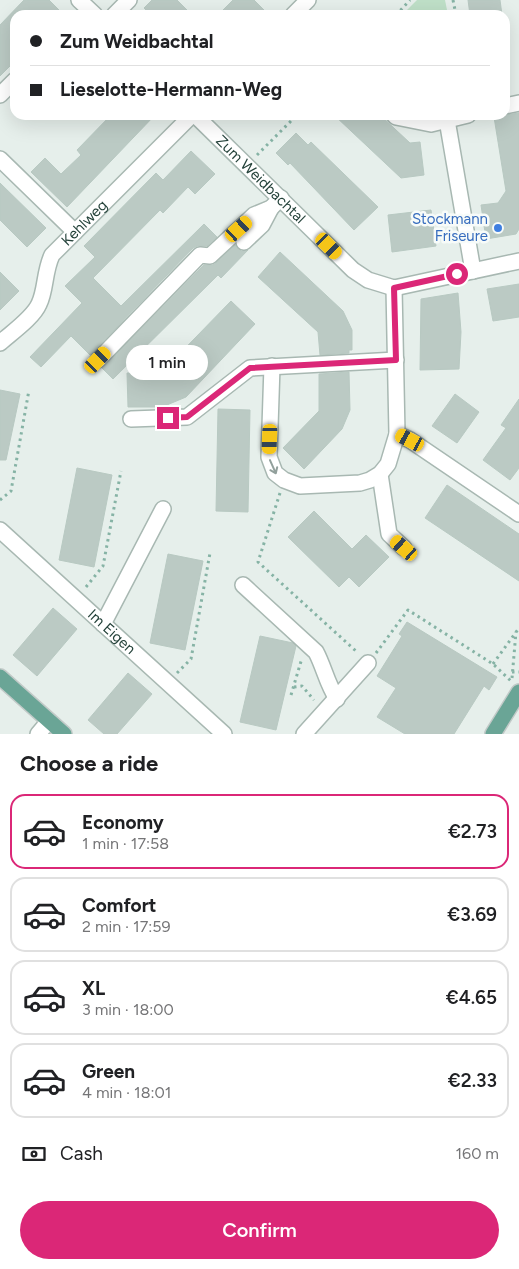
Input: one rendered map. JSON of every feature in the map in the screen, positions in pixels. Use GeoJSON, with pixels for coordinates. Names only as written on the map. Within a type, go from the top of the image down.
{"type":"FeatureCollection","features":[{"type":"Feature","properties":{"kind":"main road"},"geometry":{"type":"LineString","coordinates":[[0,677],[64,734]]}},
{"type":"Feature","properties":{"kind":"main road"},"geometry":{"type":"LineString","coordinates":[[493,734],[519,692]]}},
{"type":"Feature","properties":{"kind":"street"},"geometry":{"type":"LineString","coordinates":[[119,10],[129,0]]}},
{"type":"Feature","properties":{"kind":"street"},"geometry":{"type":"LineString","coordinates":[[298,10],[308,0]]}},
{"type":"Feature","properties":{"kind":"street"},"geometry":{"type":"LineString","coordinates":[[0,95],[10,85]]}},
{"type":"Feature","properties":{"kind":"street","name":"Kehlweg"},"geometry":{"type":"LineString","coordinates":[[0,343],[34,312],[40,304],[47,266],[52,255],[188,120]]}},
{"type":"Feature","properties":{"kind":"street","name":"Zum Weidbachtal"},"geometry":{"type":"LineString","coordinates":[[198,120],[247,165],[276,203],[353,270],[368,280],[394,288],[519,261]]}},
{"type":"Feature","properties":{"kind":"street"},"geometry":{"type":"LineString","coordinates":[[411,120],[431,124],[447,120],[473,271]]}},
{"type":"Feature","properties":{"kind":"street"},"geometry":{"type":"LineString","coordinates":[[0,159],[75,232]]}},
{"type":"Feature","properties":{"kind":"street"},"geometry":{"type":"LineString","coordinates":[[244,242],[262,224],[276,203]]}},
{"type":"Feature","properties":{"kind":"street"},"geometry":{"type":"LineString","coordinates":[[98,360],[200,256],[210,256],[254,216],[276,203]]}},
{"type":"Feature","properties":{"kind":"street"},"geometry":{"type":"LineString","coordinates":[[394,288],[397,434],[384,469],[389,534],[404,548]]}},
{"type":"Feature","properties":{"kind":"street"},"geometry":{"type":"LineString","coordinates":[[130,419],[187,417],[250,368],[396,360]]}},
{"type":"Feature","properties":{"kind":"street"},"geometry":{"type":"LineString","coordinates":[[272,366],[269,457],[275,473],[284,480],[300,486],[360,483],[370,480],[384,469]]}},
{"type":"Feature","properties":{"kind":"street"},"geometry":{"type":"LineString","coordinates":[[397,434],[410,440],[519,514]]}},
{"type":"Feature","properties":{"kind":"street"},"geometry":{"type":"LineString","coordinates":[[104,624],[163,510]]}},
{"type":"Feature","properties":{"kind":"street","name":"Im Eigen"},"geometry":{"type":"LineString","coordinates":[[0,530],[224,734]]}},
{"type":"Feature","properties":{"kind":"street"},"geometry":{"type":"LineString","coordinates":[[243,585],[316,652],[323,665],[329,687],[337,699]]}},
{"type":"Feature","properties":{"kind":"street"},"geometry":{"type":"LineString","coordinates":[[304,734],[368,663]]}},
{"type":"Feature","properties":{"kind":"street"},"geometry":{"type":"LineString","coordinates":[[38,734],[49,721]]}},
{"type":"Feature","properties":{"kind":"path"},"geometry":{"type":"LineString","coordinates":[[401,10],[410,0]]}},
{"type":"Feature","properties":{"kind":"path"},"geometry":{"type":"LineString","coordinates":[[247,165],[292,120]]}},
{"type":"Feature","properties":{"kind":"path"},"geometry":{"type":"LineString","coordinates":[[0,500],[11,491],[29,390]]}},
{"type":"Feature","properties":{"kind":"path"},"geometry":{"type":"LineString","coordinates":[[77,600],[103,566],[121,470]]}},
{"type":"Feature","properties":{"kind":"path"},"geometry":{"type":"LineString","coordinates":[[284,480],[258,562],[368,663],[408,610],[493,664],[512,682],[516,632]]}},
{"type":"Feature","properties":{"kind":"path"},"geometry":{"type":"LineString","coordinates":[[168,683],[191,660],[210,553]]}},
{"type":"Feature","properties":{"kind":"path"},"geometry":{"type":"LineString","coordinates":[[493,664],[519,628]]}},
{"type":"Feature","properties":{"kind":"path"},"geometry":{"type":"LineString","coordinates":[[291,695],[307,643]]}},
{"type":"Feature","properties":{"kind":"path"},"geometry":{"type":"LineString","coordinates":[[512,672],[519,672]]}},
{"type":"Feature","properties":{"kind":"path"},"geometry":{"type":"LineString","coordinates":[[294,687],[302,686],[324,712]]}},
{"type":"Feature","properties":{"kind":"green space"},"geometry":{"type":"Polygon","coordinates":[[[417,0],[445,0],[447,10],[407,10],[417,0]]]}},
{"type":"Feature","properties":{"kind":"building"},"geometry":{"type":"Polygon","coordinates":[[[24,0],[49,0],[59,10],[14,10],[24,0]]]}},
{"type":"Feature","properties":{"kind":"building"},"geometry":{"type":"Polygon","coordinates":[[[152,0],[177,0],[187,10],[146,10],[144,8],[152,0]]]}},
{"type":"Feature","properties":{"kind":"building"},"geometry":{"type":"Polygon","coordinates":[[[233,0],[254,0],[264,10],[223,10],[233,0]]]}},
{"type":"Feature","properties":{"kind":"building"},"geometry":{"type":"Polygon","coordinates":[[[468,0],[500,0],[501,10],[469,10],[468,0]]]}},
{"type":"Feature","properties":{"kind":"building"},"geometry":{"type":"Polygon","coordinates":[[[10,15],[10,66],[0,76],[0,25],[10,15]]]}},
{"type":"Feature","properties":{"kind":"building"},"geometry":{"type":"Polygon","coordinates":[[[519,113],[519,229],[516,234],[486,239],[481,205],[498,203],[506,191],[494,120],[510,120],[510,114],[519,113]]]}},
{"type":"Feature","properties":{"kind":"building"},"geometry":{"type":"Polygon","coordinates":[[[106,120],[150,120],[67,207],[31,172],[45,158],[61,174],[81,155],[77,150],[106,120]]]}},
{"type":"Feature","properties":{"kind":"building"},"geometry":{"type":"Polygon","coordinates":[[[339,120],[385,120],[410,143],[420,142],[424,175],[401,178],[339,120]]]}},
{"type":"Feature","properties":{"kind":"building"},"geometry":{"type":"Polygon","coordinates":[[[296,133],[308,145],[311,142],[378,207],[354,230],[290,163],[288,165],[276,153],[296,133]]]}},
{"type":"Feature","properties":{"kind":"building"},"geometry":{"type":"Polygon","coordinates":[[[191,151],[215,174],[195,194],[188,187],[163,213],[160,210],[93,278],[121,306],[204,224],[217,237],[207,246],[193,248],[90,355],[71,336],[41,367],[30,357],[82,303],[65,286],[95,257],[84,246],[156,173],[163,180],[191,151]]]}},
{"type":"Feature","properties":{"kind":"building"},"geometry":{"type":"Polygon","coordinates":[[[0,183],[46,228],[27,247],[0,220],[0,183]]]}},
{"type":"Feature","properties":{"kind":"building"},"geometry":{"type":"Polygon","coordinates":[[[431,210],[436,246],[392,252],[388,215],[431,210]]]}},
{"type":"Feature","properties":{"kind":"building"},"geometry":{"type":"Polygon","coordinates":[[[235,245],[241,251],[248,250],[221,278],[218,275],[113,379],[102,368],[204,265],[213,265],[235,245]]]}},
{"type":"Feature","properties":{"kind":"building"},"geometry":{"type":"Polygon","coordinates":[[[280,252],[343,311],[352,330],[352,350],[349,350],[349,353],[320,355],[318,332],[258,277],[280,252]]]}},
{"type":"Feature","properties":{"kind":"building"},"geometry":{"type":"Polygon","coordinates":[[[0,272],[19,291],[0,310],[0,272]]]}},
{"type":"Feature","properties":{"kind":"building"},"geometry":{"type":"Polygon","coordinates":[[[519,284],[519,317],[493,321],[487,289],[519,284]]]}},
{"type":"Feature","properties":{"kind":"building"},"geometry":{"type":"Polygon","coordinates":[[[458,293],[461,332],[459,369],[420,370],[421,299],[458,293]]]}},
{"type":"Feature","properties":{"kind":"building"},"geometry":{"type":"Polygon","coordinates":[[[231,301],[255,324],[186,397],[162,407],[128,407],[127,373],[161,373],[231,301]]]}},
{"type":"Feature","properties":{"kind":"building"},"geometry":{"type":"Polygon","coordinates":[[[349,372],[350,410],[342,429],[304,469],[283,448],[319,411],[319,374],[349,372]]]}},
{"type":"Feature","properties":{"kind":"building"},"geometry":{"type":"Polygon","coordinates":[[[0,390],[20,394],[6,460],[0,460],[0,390]]]}},
{"type":"Feature","properties":{"kind":"building"},"geometry":{"type":"Polygon","coordinates":[[[455,394],[479,412],[457,443],[432,426],[455,394]]]}},
{"type":"Feature","properties":{"kind":"building"},"geometry":{"type":"Polygon","coordinates":[[[519,399],[519,468],[510,480],[483,460],[506,428],[501,425],[519,399]]]}},
{"type":"Feature","properties":{"kind":"building"},"geometry":{"type":"Polygon","coordinates":[[[218,409],[250,410],[248,512],[216,511],[218,409]]]}},
{"type":"Feature","properties":{"kind":"building"},"geometry":{"type":"Polygon","coordinates":[[[77,468],[112,475],[94,567],[59,560],[77,468]]]}},
{"type":"Feature","properties":{"kind":"building"},"geometry":{"type":"Polygon","coordinates":[[[447,485],[519,534],[519,581],[425,518],[447,485]]]}},
{"type":"Feature","properties":{"kind":"building"},"geometry":{"type":"Polygon","coordinates":[[[314,511],[352,549],[366,535],[389,557],[359,587],[349,577],[339,587],[288,537],[314,511]]]}},
{"type":"Feature","properties":{"kind":"building"},"geometry":{"type":"Polygon","coordinates":[[[168,554],[203,561],[185,650],[150,643],[168,554]]]}},
{"type":"Feature","properties":{"kind":"building"},"geometry":{"type":"Polygon","coordinates":[[[53,608],[77,629],[37,676],[13,655],[53,608]]]}},
{"type":"Feature","properties":{"kind":"building"},"geometry":{"type":"Polygon","coordinates":[[[407,622],[497,677],[489,690],[484,686],[454,734],[405,734],[377,717],[396,688],[377,676],[402,636],[399,634],[407,622]]]}},
{"type":"Feature","properties":{"kind":"building"},"geometry":{"type":"Polygon","coordinates":[[[260,636],[293,643],[296,646],[276,730],[240,722],[260,636]]]}},
{"type":"Feature","properties":{"kind":"building"},"geometry":{"type":"Polygon","coordinates":[[[128,673],[152,694],[117,734],[104,734],[88,720],[128,673]]]}},
{"type":"Feature","properties":{"kind":"place","name":"Stockmann Friseure"},"geometry":{"type":"Point","coordinates":[498,228]}},
{"type":"Feature","properties":{"kind":"route"},"geometry":{"type":"LineString","coordinates":[[168,418],[187,417],[250,368],[396,360],[394,288],[457,274]]}}]}
